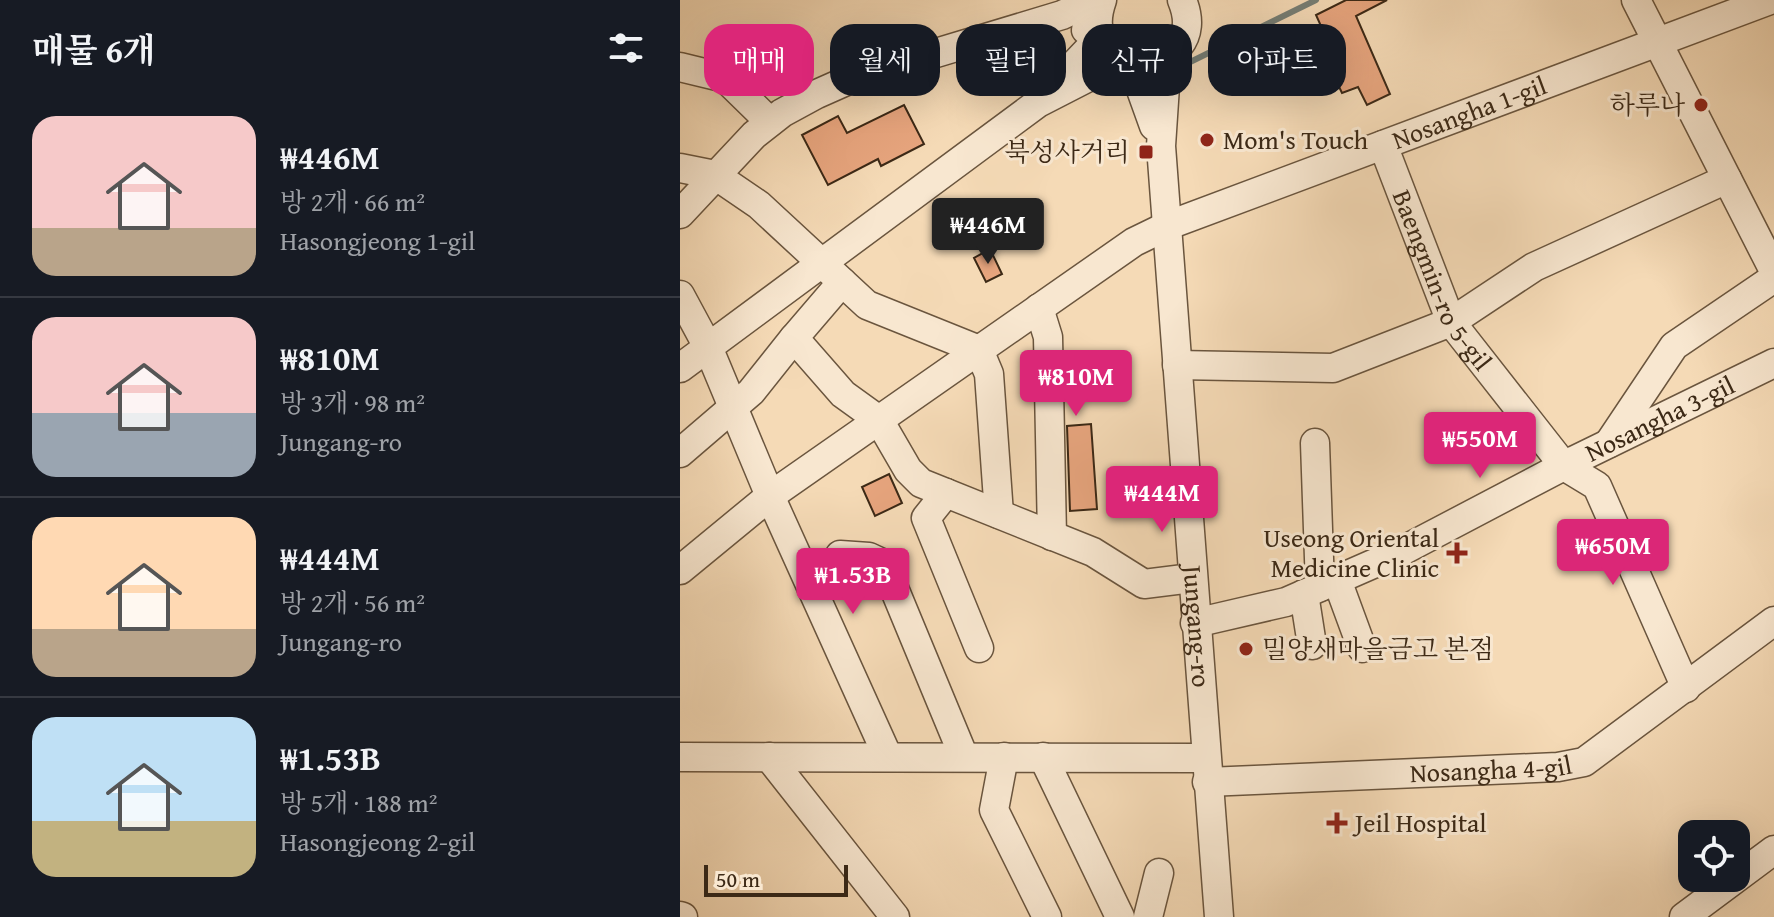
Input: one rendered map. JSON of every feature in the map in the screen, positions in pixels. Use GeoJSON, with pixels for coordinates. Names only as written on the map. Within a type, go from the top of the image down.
{"type":"FeatureCollection","features":[{"type":"Feature","properties":{"kind":"street"},"geometry":{"type":"LineString","coordinates":[[1033,24],[1094,0]]}},
{"type":"Feature","properties":{"kind":"street"},"geometry":{"type":"LineString","coordinates":[[1098,24],[1102,0]]}},
{"type":"Feature","properties":{"kind":"street"},"geometry":{"type":"LineString","coordinates":[[1636,0],[1774,271]]}},
{"type":"Feature","properties":{"kind":"street","name":"Nosangha 1-gil"},"geometry":{"type":"LineString","coordinates":[[680,570],[770,496],[1134,242],[1169,225],[1770,0]]}},
{"type":"Feature","properties":{"kind":"street"},"geometry":{"type":"LineString","coordinates":[[680,214],[770,122],[817,94],[853,78],[956,47]]}},
{"type":"Feature","properties":{"kind":"street"},"geometry":{"type":"LineString","coordinates":[[680,368],[708,347],[832,272],[1038,103],[1082,57]]}},
{"type":"Feature","properties":{"kind":"street"},"geometry":{"type":"LineString","coordinates":[[680,67],[725,78],[770,122]]}},
{"type":"Feature","properties":{"kind":"street"},"geometry":{"type":"LineString","coordinates":[[1038,103],[1082,80]]}},
{"type":"Feature","properties":{"kind":"street"},"geometry":{"type":"LineString","coordinates":[[1143,96],[1161,146]]}},
{"type":"Feature","properties":{"kind":"street"},"geometry":{"type":"LineString","coordinates":[[1161,146],[1164,96]]}},
{"type":"Feature","properties":{"kind":"street","name":"Baengmin-ro 5-gil"},"geometry":{"type":"LineString","coordinates":[[1383,145],[1451,322],[1564,466],[1597,486],[1686,688]]}},
{"type":"Feature","properties":{"kind":"street","name":"Jungang-ro"},"geometry":{"type":"LineString","coordinates":[[1161,146],[1219,917]]}},
{"type":"Feature","properties":{"kind":"street"},"geometry":{"type":"LineString","coordinates":[[680,168],[715,175],[759,205],[867,305],[979,350],[989,374],[999,514]]}},
{"type":"Feature","properties":{"kind":"street"},"geometry":{"type":"LineString","coordinates":[[1177,365],[1333,368],[1451,322],[1534,267],[1727,179]]}},
{"type":"Feature","properties":{"kind":"street"},"geometry":{"type":"LineString","coordinates":[[680,453],[751,392],[794,338],[832,272]]}},
{"type":"Feature","properties":{"kind":"street"},"geometry":{"type":"LineString","coordinates":[[1609,444],[1674,346],[1774,278]]}},
{"type":"Feature","properties":{"kind":"street"},"geometry":{"type":"LineString","coordinates":[[680,295],[708,347],[770,496],[888,757]]}},
{"type":"Feature","properties":{"kind":"street"},"geometry":{"type":"LineString","coordinates":[[1039,308],[1048,337],[1052,536]]}},
{"type":"Feature","properties":{"kind":"street"},"geometry":{"type":"LineString","coordinates":[[794,338],[843,394],[879,420],[908,470],[921,483],[1093,552],[1144,584],[1192,578]]}},
{"type":"Feature","properties":{"kind":"street","name":"Nosangha 3-gil"},"geometry":{"type":"LineString","coordinates":[[1195,623],[1320,587],[1398,553],[1564,466],[1774,363]]}},
{"type":"Feature","properties":{"kind":"street"},"geometry":{"type":"LineString","coordinates":[[1315,443],[1320,587],[1310,635],[1348,612]]}},
{"type":"Feature","properties":{"kind":"street"},"geometry":{"type":"LineString","coordinates":[[946,493],[926,518],[979,648]]}},
{"type":"Feature","properties":{"kind":"street"},"geometry":{"type":"LineString","coordinates":[[840,555],[869,557],[884,564],[964,757]]}},
{"type":"Feature","properties":{"kind":"street"},"geometry":{"type":"LineString","coordinates":[[1320,587],[1348,612],[1362,648]]}},
{"type":"Feature","properties":{"kind":"street","name":"Nosangha 4-gil"},"geometry":{"type":"LineString","coordinates":[[680,757],[1043,757],[1206,770],[1558,767],[1584,762],[1774,621]]}},
{"type":"Feature","properties":{"kind":"street"},"geometry":{"type":"LineString","coordinates":[[769,757],[895,917]]}},
{"type":"Feature","properties":{"kind":"street"},"geometry":{"type":"LineString","coordinates":[[1004,757],[994,810],[1047,917]]}},
{"type":"Feature","properties":{"kind":"street"},"geometry":{"type":"LineString","coordinates":[[1043,757],[1120,917]]}},
{"type":"Feature","properties":{"kind":"street"},"geometry":{"type":"LineString","coordinates":[[1684,917],[1774,850]]}},
{"type":"Feature","properties":{"kind":"street"},"geometry":{"type":"LineString","coordinates":[[1148,917],[1159,873]]}},
{"type":"Feature","properties":{"kind":"building"},"geometry":{"type":"Polygon","coordinates":[[[1346,0],[1387,0],[1356,16],[1390,94],[1367,105],[1358,87],[1346,92],[1346,24],[1320,24],[1316,15],[1346,0]]]}},
{"type":"Feature","properties":{"kind":"building"},"geometry":{"type":"Polygon","coordinates":[[[904,105],[924,144],[881,166],[878,159],[828,185],[802,135],[838,116],[847,133],[904,105]]]}},
{"type":"Feature","properties":{"kind":"building"},"geometry":{"type":"Polygon","coordinates":[[[990,249],[1002,274],[986,282],[974,258],[990,249]]]}},
{"type":"Feature","properties":{"kind":"building"},"geometry":{"type":"Polygon","coordinates":[[[1091,424],[1097,509],[1070,511],[1067,426],[1091,424]]]}},
{"type":"Feature","properties":{"kind":"building"},"geometry":{"type":"Polygon","coordinates":[[[889,474],[902,503],[875,516],[862,487],[889,474]]]}},
{"type":"Feature","properties":{"kind":"waterway"},"geometry":{"type":"LineString","coordinates":[[1192,61],[1316,0]]}},
{"type":"Feature","properties":{"kind":"place","name":"하루나"},"geometry":{"type":"Point","coordinates":[1701,105]}},
{"type":"Feature","properties":{"kind":"place","name":"Mom's Touch"},"geometry":{"type":"Point","coordinates":[1207,140]}},
{"type":"Feature","properties":{"kind":"place","name":"북성사거리"},"geometry":{"type":"Point","coordinates":[1146,152]}},
{"type":"Feature","properties":{"kind":"place","name":"Useong Oriental Medicine Clinic"},"geometry":{"type":"Point","coordinates":[1457,553]}},
{"type":"Feature","properties":{"kind":"place","name":"밀양새마을금고 본점"},"geometry":{"type":"Point","coordinates":[1246,649]}},
{"type":"Feature","properties":{"kind":"place","name":"Jeil Hospital"},"geometry":{"type":"Point","coordinates":[1337,823]}}]}
